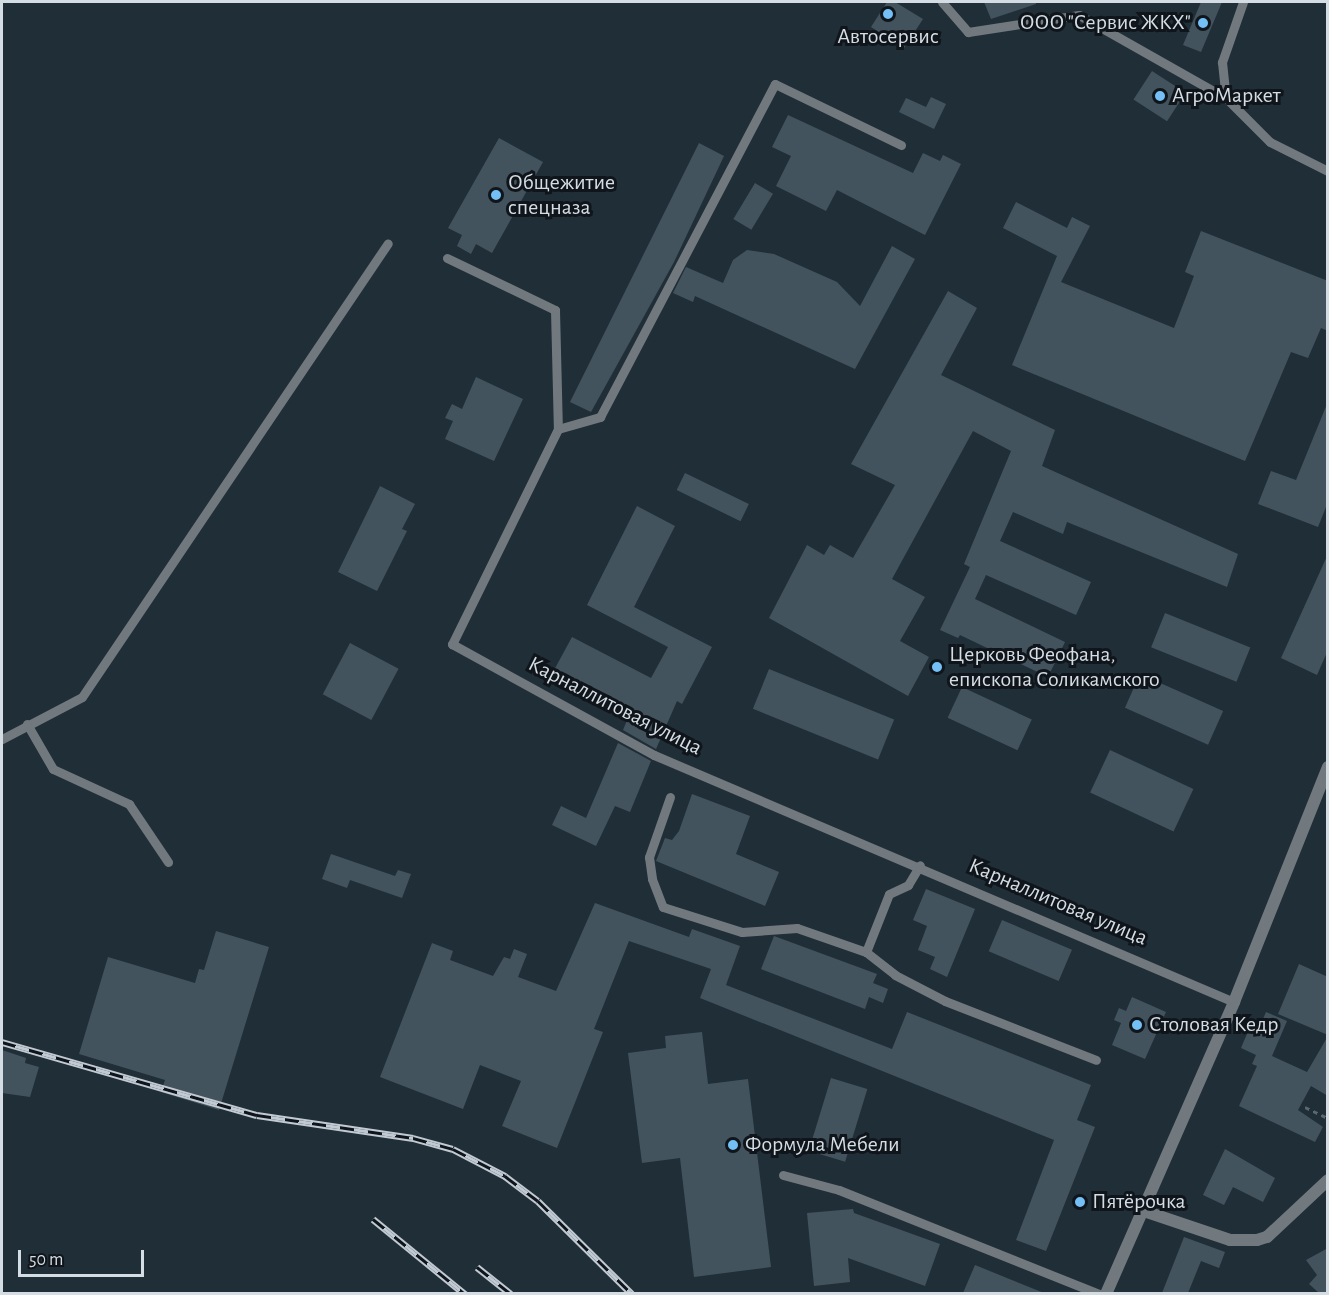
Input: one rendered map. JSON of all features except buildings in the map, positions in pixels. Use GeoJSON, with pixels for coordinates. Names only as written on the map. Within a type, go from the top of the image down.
{"type":"FeatureCollection","features":[{"type":"Feature","properties":{"kind":"street"},"geometry":{"type":"LineString","coordinates":[[1106,1293],[1234,1002],[1328,767]]}},
{"type":"Feature","properties":{"kind":"street"},"geometry":{"type":"LineString","coordinates":[[1141,1210],[1230,1240],[1257,1240],[1268,1237],[1328,1180]]}},
{"type":"Feature","properties":{"kind":"lane"},"geometry":{"type":"LineString","coordinates":[[942,2],[968,32],[1079,15],[1226,98],[1270,142],[1328,171]]}},
{"type":"Feature","properties":{"kind":"lane"},"geometry":{"type":"LineString","coordinates":[[1226,98],[1222,62],[1243,2]]}},
{"type":"Feature","properties":{"kind":"lane"},"geometry":{"type":"LineString","coordinates":[[558,429],[600,417],[775,84],[901,145]]}},
{"type":"Feature","properties":{"kind":"lane"},"geometry":{"type":"LineString","coordinates":[[2,739],[27,723],[82,697],[387,243]]}},
{"type":"Feature","properties":{"kind":"lane","name":"Карналлитовая улица"},"geometry":{"type":"LineString","coordinates":[[447,258],[555,310],[558,429],[452,644],[654,755],[920,865],[1234,1002]]}},
{"type":"Feature","properties":{"kind":"lane"},"geometry":{"type":"LineString","coordinates":[[27,723],[52,769],[129,804],[168,862]]}},
{"type":"Feature","properties":{"kind":"lane"},"geometry":{"type":"LineString","coordinates":[[670,797],[649,856],[652,879],[663,907],[742,932],[797,928],[866,952],[895,975],[945,1000],[1096,1060]]}},
{"type":"Feature","properties":{"kind":"lane"},"geometry":{"type":"LineString","coordinates":[[866,952],[889,894],[908,885],[920,865]]}},
{"type":"Feature","properties":{"kind":"lane"},"geometry":{"type":"LineString","coordinates":[[783,1175],[839,1190],[1099,1293]]}},
{"type":"Feature","properties":{"kind":"path"},"geometry":{"type":"LineString","coordinates":[[1305,1107],[1328,1118]]}},
{"type":"Feature","properties":{"kind":"railway"},"geometry":{"type":"LineString","coordinates":[[2,1042],[257,1115],[413,1138],[453,1149],[505,1176],[538,1201],[632,1294]]}},
{"type":"Feature","properties":{"kind":"railway"},"geometry":{"type":"LineString","coordinates":[[373,1219],[465,1294]]}},
{"type":"Feature","properties":{"kind":"railway"},"geometry":{"type":"LineString","coordinates":[[477,1267],[511,1294]]}},
{"type":"Feature","properties":{"kind":"place","name":"Автосервис"},"geometry":{"type":"Point","coordinates":[888,14]}},
{"type":"Feature","properties":{"kind":"place","name":"ООО \"Сервис ЖКХ\""},"geometry":{"type":"Point","coordinates":[1203,23]}},
{"type":"Feature","properties":{"kind":"place","name":"АгроМаркет"},"geometry":{"type":"Point","coordinates":[1160,96]}},
{"type":"Feature","properties":{"kind":"place","name":"Общежитие спецназа"},"geometry":{"type":"Point","coordinates":[496,195]}},
{"type":"Feature","properties":{"kind":"place","name":"Церковь Феофана, епископа Соликамского"},"geometry":{"type":"Point","coordinates":[937,667]}},
{"type":"Feature","properties":{"kind":"place","name":"Столовая Кедр"},"geometry":{"type":"Point","coordinates":[1137,1025]}},
{"type":"Feature","properties":{"kind":"place","name":"Формула Мебели"},"geometry":{"type":"Point","coordinates":[733,1145]}},
{"type":"Feature","properties":{"kind":"place","name":"Пятёрочка"},"geometry":{"type":"Point","coordinates":[1080,1202]}}]}
